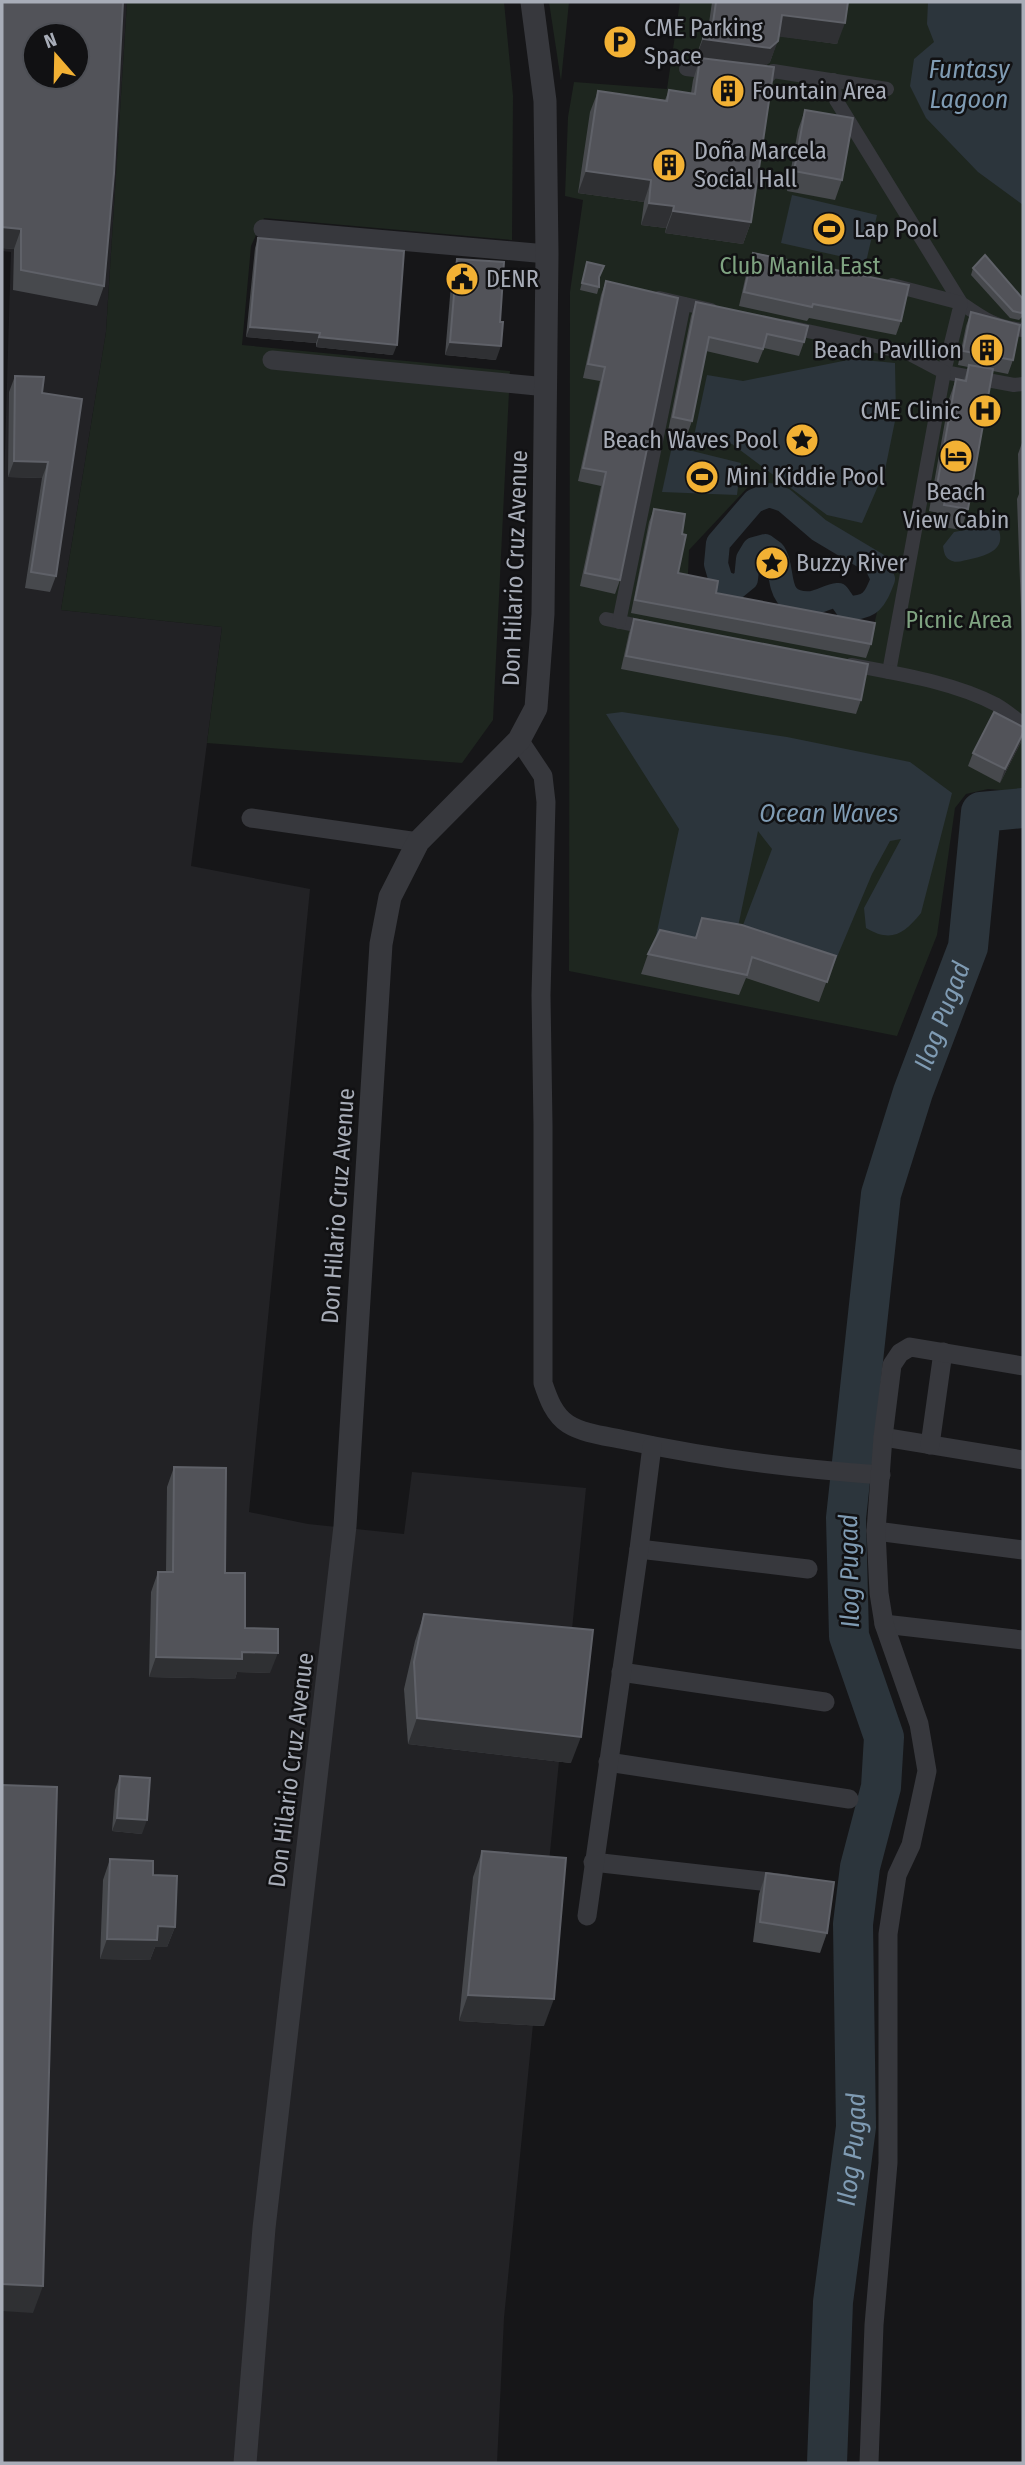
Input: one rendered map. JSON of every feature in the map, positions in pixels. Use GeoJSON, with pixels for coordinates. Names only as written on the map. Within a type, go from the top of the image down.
{"type":"FeatureCollection","features":[{"type":"Feature","properties":{"kind":"street","name":"Don Hilario Cruz Avenue"},"geometry":{"type":"LineString","coordinates":[[245,2463],[264,2228],[345,1526],[381,944],[390,897],[418,842],[519,740],[536,708],[543,614],[547,254],[545,101],[532,2]]}},
{"type":"Feature","properties":{"kind":"street"},"geometry":{"type":"LineString","coordinates":[[686,69],[766,79],[773,71],[887,89]]}},
{"type":"Feature","properties":{"kind":"street"},"geometry":{"type":"LineString","coordinates":[[833,80],[836,100],[961,303],[944,372],[888,672]]}},
{"type":"Feature","properties":{"kind":"street"},"geometry":{"type":"LineString","coordinates":[[263,229],[547,254]]}},
{"type":"Feature","properties":{"kind":"street"},"geometry":{"type":"LineString","coordinates":[[872,280],[961,303],[986,321],[1001,327],[1023,330]]}},
{"type":"Feature","properties":{"kind":"street"},"geometry":{"type":"LineString","coordinates":[[645,295],[729,314]]}},
{"type":"Feature","properties":{"kind":"street"},"geometry":{"type":"LineString","coordinates":[[660,630],[613,621],[684,304]]}},
{"type":"Feature","properties":{"kind":"street"},"geometry":{"type":"LineString","coordinates":[[780,325],[908,353],[944,372],[1014,385],[1023,384]]}},
{"type":"Feature","properties":{"kind":"street"},"geometry":{"type":"LineString","coordinates":[[272,360],[547,387]]}},
{"type":"Feature","properties":{"kind":"street"},"geometry":{"type":"LineString","coordinates":[[835,662],[966,692],[998,706],[1023,724]]}},
{"type":"Feature","properties":{"kind":"street"},"geometry":{"type":"LineString","coordinates":[[519,740],[543,776],[546,802],[541,995],[544,1125],[543,1383],[551,1404],[567,1423],[586,1432],[652,1446],[807,1468],[881,1475]]}},
{"type":"Feature","properties":{"kind":"street"},"geometry":{"type":"LineString","coordinates":[[251,818],[418,842]]}},
{"type":"Feature","properties":{"kind":"street"},"geometry":{"type":"LineString","coordinates":[[869,2463],[874,2325],[888,2163],[888,1934],[897,1875],[916,1826],[927,1772],[919,1724],[884,1623],[879,1594],[876,1531],[892,1365],[900,1353],[910,1347],[1023,1366]]}},
{"type":"Feature","properties":{"kind":"street"},"geometry":{"type":"LineString","coordinates":[[930,1445],[943,1352]]}},
{"type":"Feature","properties":{"kind":"street"},"geometry":{"type":"LineString","coordinates":[[883,1437],[1023,1460]]}},
{"type":"Feature","properties":{"kind":"street"},"geometry":{"type":"LineString","coordinates":[[587,1916],[652,1446]]}},
{"type":"Feature","properties":{"kind":"street"},"geometry":{"type":"LineString","coordinates":[[876,1531],[1023,1550]]}},
{"type":"Feature","properties":{"kind":"street"},"geometry":{"type":"LineString","coordinates":[[639,1549],[808,1569]]}},
{"type":"Feature","properties":{"kind":"street"},"geometry":{"type":"LineString","coordinates":[[884,1623],[1023,1640]]}},
{"type":"Feature","properties":{"kind":"street"},"geometry":{"type":"LineString","coordinates":[[621,1672],[825,1702]]}},
{"type":"Feature","properties":{"kind":"street"},"geometry":{"type":"LineString","coordinates":[[608,1762],[849,1799]]}},
{"type":"Feature","properties":{"kind":"street"},"geometry":{"type":"LineString","coordinates":[[593,1862],[792,1885]]}},
{"type":"Feature","properties":{"kind":"shaded area"},"geometry":{"type":"Polygon","coordinates":[[[2,2],[127,2],[106,332],[61,610],[222,627],[191,866],[310,889],[249,1512],[308,1524],[404,1534],[412,1472],[586,1488],[504,2318],[497,2463],[2,2463],[2,549],[11,252],[2,251],[2,2]]]}},
{"type":"Feature","properties":{"kind":"green space"},"geometry":{"type":"Polygon","coordinates":[[[127,2],[504,2],[513,96],[512,240],[264,218],[251,246],[242,345],[510,371],[493,720],[462,763],[207,743],[222,627],[61,610],[106,332],[127,2]]]}},
{"type":"Feature","properties":{"kind":"green space"},"geometry":{"type":"Polygon","coordinates":[[[549,2],[569,2],[561,81],[549,2]]]}},
{"type":"Feature","properties":{"kind":"green space","name":"Club Manila East"},"geometry":{"type":"Polygon","coordinates":[[[680,2],[1023,2],[1023,792],[988,789],[966,794],[955,808],[937,935],[897,1036],[569,971],[570,292],[583,200],[565,196],[568,117],[574,82],[667,89],[680,2]],[[749,486],[689,550],[688,574],[719,600],[874,625],[888,565],[820,529],[766,486],[749,486]]]}},
{"type":"Feature","properties":{"kind":"water","name":"Funtasy Lagoon"},"geometry":{"type":"Polygon","coordinates":[[[928,2],[1023,2],[1023,205],[978,172],[926,118],[910,86],[914,59],[934,42],[927,24],[928,2]]]}},
{"type":"Feature","properties":{"kind":"water","name":"Lap Pool"},"geometry":{"type":"Polygon","coordinates":[[[792,195],[877,215],[866,262],[781,243],[792,195]]]}},
{"type":"Feature","properties":{"kind":"water","name":"Beach Waves Pool"},"geometry":{"type":"Polygon","coordinates":[[[853,359],[895,363],[896,416],[885,470],[862,523],[827,515],[732,444],[694,436],[707,375],[743,381],[853,359]]]}},
{"type":"Feature","properties":{"kind":"water","name":"Mini Kiddie Pool"},"geometry":{"type":"Polygon","coordinates":[[[672,446],[741,463],[737,495],[662,492],[672,446]]]}},
{"type":"Feature","properties":{"kind":"water"},"geometry":{"type":"Polygon","coordinates":[[[987,526],[998,528],[1000,541],[994,550],[960,561],[952,561],[947,557],[943,546],[954,532],[987,526]]]}},
{"type":"Feature","properties":{"kind":"water","name":"Ocean Waves"},"geometry":{"type":"Polygon","coordinates":[[[622,712],[787,737],[910,762],[952,793],[921,913],[897,934],[883,935],[866,928],[864,908],[901,839],[890,841],[872,874],[829,976],[735,946],[772,849],[758,831],[734,946],[653,950],[679,829],[606,714],[622,712]]]}},
{"type":"Feature","properties":{"kind":"building"},"geometry":{"type":"Polygon","coordinates":[[[2,2],[123,2],[114,173],[104,286],[21,270],[21,229],[2,227],[2,2]]]}},
{"type":"Feature","properties":{"kind":"building"},"geometry":{"type":"Polygon","coordinates":[[[716,2],[848,2],[845,23],[782,15],[778,41],[770,48],[703,39],[703,36],[711,37],[716,2]]]}},
{"type":"Feature","properties":{"kind":"building","name":"Doña Marcela Social Hall"},"geometry":{"type":"Polygon","coordinates":[[[700,58],[774,67],[751,222],[673,211],[674,206],[649,203],[651,180],[586,171],[598,91],[667,101],[669,90],[695,94],[700,58]]]}},
{"type":"Feature","properties":{"kind":"building"},"geometry":{"type":"Polygon","coordinates":[[[805,110],[853,118],[842,180],[794,171],[805,110]]]}},
{"type":"Feature","properties":{"kind":"building"},"geometry":{"type":"Polygon","coordinates":[[[258,238],[404,251],[397,345],[319,337],[320,333],[250,327],[258,238]]]}},
{"type":"Feature","properties":{"kind":"building"},"geometry":{"type":"Polygon","coordinates":[[[753,253],[909,285],[901,321],[813,304],[812,307],[744,292],[753,253]]]}},
{"type":"Feature","properties":{"kind":"building"},"geometry":{"type":"Polygon","coordinates":[[[985,255],[1023,299],[1021,313],[1013,311],[973,268],[985,255]]]}},
{"type":"Feature","properties":{"kind":"building"},"geometry":{"type":"Polygon","coordinates":[[[457,259],[504,262],[501,346],[450,342],[457,259]]]}},
{"type":"Feature","properties":{"kind":"building"},"geometry":{"type":"Polygon","coordinates":[[[587,262],[604,266],[599,277],[599,287],[582,283],[587,262]]]}},
{"type":"Feature","properties":{"kind":"building"},"geometry":{"type":"Polygon","coordinates":[[[606,281],[678,298],[620,580],[585,573],[606,472],[583,468],[605,367],[588,364],[606,281]]]}},
{"type":"Feature","properties":{"kind":"building"},"geometry":{"type":"Polygon","coordinates":[[[696,302],[808,326],[804,342],[767,334],[763,349],[709,337],[692,421],[673,417],[696,302]]]}},
{"type":"Feature","properties":{"kind":"building"},"geometry":{"type":"Polygon","coordinates":[[[971,312],[1020,325],[1013,360],[963,351],[971,312]]]}},
{"type":"Feature","properties":{"kind":"building","name":"Beach View Cabin"},"geometry":{"type":"Polygon","coordinates":[[[969,365],[993,369],[968,509],[944,505],[947,493],[936,491],[956,379],[966,381],[969,365]]]}},
{"type":"Feature","properties":{"kind":"building"},"geometry":{"type":"Polygon","coordinates":[[[15,376],[44,377],[42,393],[82,399],[56,576],[31,572],[48,462],[14,461],[15,376]]]}},
{"type":"Feature","properties":{"kind":"building"},"geometry":{"type":"Polygon","coordinates":[[[654,509],[685,514],[682,534],[686,535],[678,573],[718,581],[716,593],[875,623],[871,644],[635,600],[654,509]]]}},
{"type":"Feature","properties":{"kind":"building"},"geometry":{"type":"Polygon","coordinates":[[[634,619],[868,664],[861,700],[626,656],[634,619]]]}},
{"type":"Feature","properties":{"kind":"building"},"geometry":{"type":"Polygon","coordinates":[[[994,712],[1023,727],[1023,733],[1005,769],[973,753],[994,712]]]}},
{"type":"Feature","properties":{"kind":"building"},"geometry":{"type":"Polygon","coordinates":[[[702,918],[742,925],[836,956],[827,982],[752,957],[747,975],[648,954],[660,930],[696,938],[702,918]]]}},
{"type":"Feature","properties":{"kind":"building"},"geometry":{"type":"Polygon","coordinates":[[[174,1467],[226,1468],[225,1573],[245,1573],[245,1628],[278,1629],[278,1653],[242,1652],[242,1659],[156,1657],[158,1572],[173,1572],[174,1467]]]}},
{"type":"Feature","properties":{"kind":"building"},"geometry":{"type":"Polygon","coordinates":[[[424,1614],[593,1630],[581,1737],[417,1718],[414,1662],[424,1614]]]}},
{"type":"Feature","properties":{"kind":"building"},"geometry":{"type":"Polygon","coordinates":[[[120,1776],[150,1778],[147,1820],[117,1818],[120,1776]]]}},
{"type":"Feature","properties":{"kind":"building"},"geometry":{"type":"Polygon","coordinates":[[[2,1785],[57,1787],[43,2286],[2,2284],[2,1785]]]}},
{"type":"Feature","properties":{"kind":"building"},"geometry":{"type":"Polygon","coordinates":[[[482,1851],[566,1858],[554,1999],[468,1995],[482,1851]]]}},
{"type":"Feature","properties":{"kind":"building"},"geometry":{"type":"Polygon","coordinates":[[[110,1859],[153,1861],[153,1875],[177,1876],[175,1927],[158,1926],[157,1940],[107,1939],[110,1859]]]}},
{"type":"Feature","properties":{"kind":"building"},"geometry":{"type":"Polygon","coordinates":[[[766,1873],[834,1882],[827,1933],[760,1922],[766,1873]]]}},
{"type":"Feature","properties":{"kind":"waterway","name":"Buzzy River"},"geometry":{"type":"LineString","coordinates":[[769,495],[784,500],[819,530],[876,564],[883,579],[871,601],[862,606],[847,608],[838,595],[812,603],[791,599],[782,586],[774,553],[765,546],[754,549],[748,559],[746,579],[735,588],[721,581],[716,564],[718,543],[754,501],[769,495]]}},
{"type":"Feature","properties":{"kind":"waterway","name":"Ilog Pugad"},"geometry":{"type":"LineString","coordinates":[[827,2463],[833,2302],[856,2127],[853,1924],[860,1867],[881,1787],[884,1737],[849,1636],[846,1518],[881,1194],[913,1092],[968,947],[981,812],[1023,808]]}},
{"type":"Feature","properties":{"kind":"place","name":"CME Parking Space"},"geometry":{"type":"Point","coordinates":[620,42]}},
{"type":"Feature","properties":{"kind":"place","name":"Fountain Area"},"geometry":{"type":"Point","coordinates":[728,91]}},
{"type":"Feature","properties":{"kind":"place","name":"Doña Marcela Social Hall"},"geometry":{"type":"Point","coordinates":[669,165]}},
{"type":"Feature","properties":{"kind":"place","name":"Lap Pool"},"geometry":{"type":"Point","coordinates":[829,229]}},
{"type":"Feature","properties":{"kind":"place","name":"DENR"},"geometry":{"type":"Point","coordinates":[462,279]}},
{"type":"Feature","properties":{"kind":"place","name":"Beach Pavillion"},"geometry":{"type":"Point","coordinates":[987,350]}},
{"type":"Feature","properties":{"kind":"place","name":"CME Clinic"},"geometry":{"type":"Point","coordinates":[985,411]}},
{"type":"Feature","properties":{"kind":"place","name":"Beach Waves Pool"},"geometry":{"type":"Point","coordinates":[802,440]}},
{"type":"Feature","properties":{"kind":"place","name":"Beach View Cabin"},"geometry":{"type":"Point","coordinates":[956,456]}},
{"type":"Feature","properties":{"kind":"place","name":"Mini Kiddie Pool"},"geometry":{"type":"Point","coordinates":[702,477]}},
{"type":"Feature","properties":{"kind":"place","name":"Buzzy River"},"geometry":{"type":"Point","coordinates":[772,563]}},
{"type":"Feature","properties":{"kind":"park label","name":"Picnic Area"},"geometry":{"type":"Point","coordinates":[959,620]}}]}
